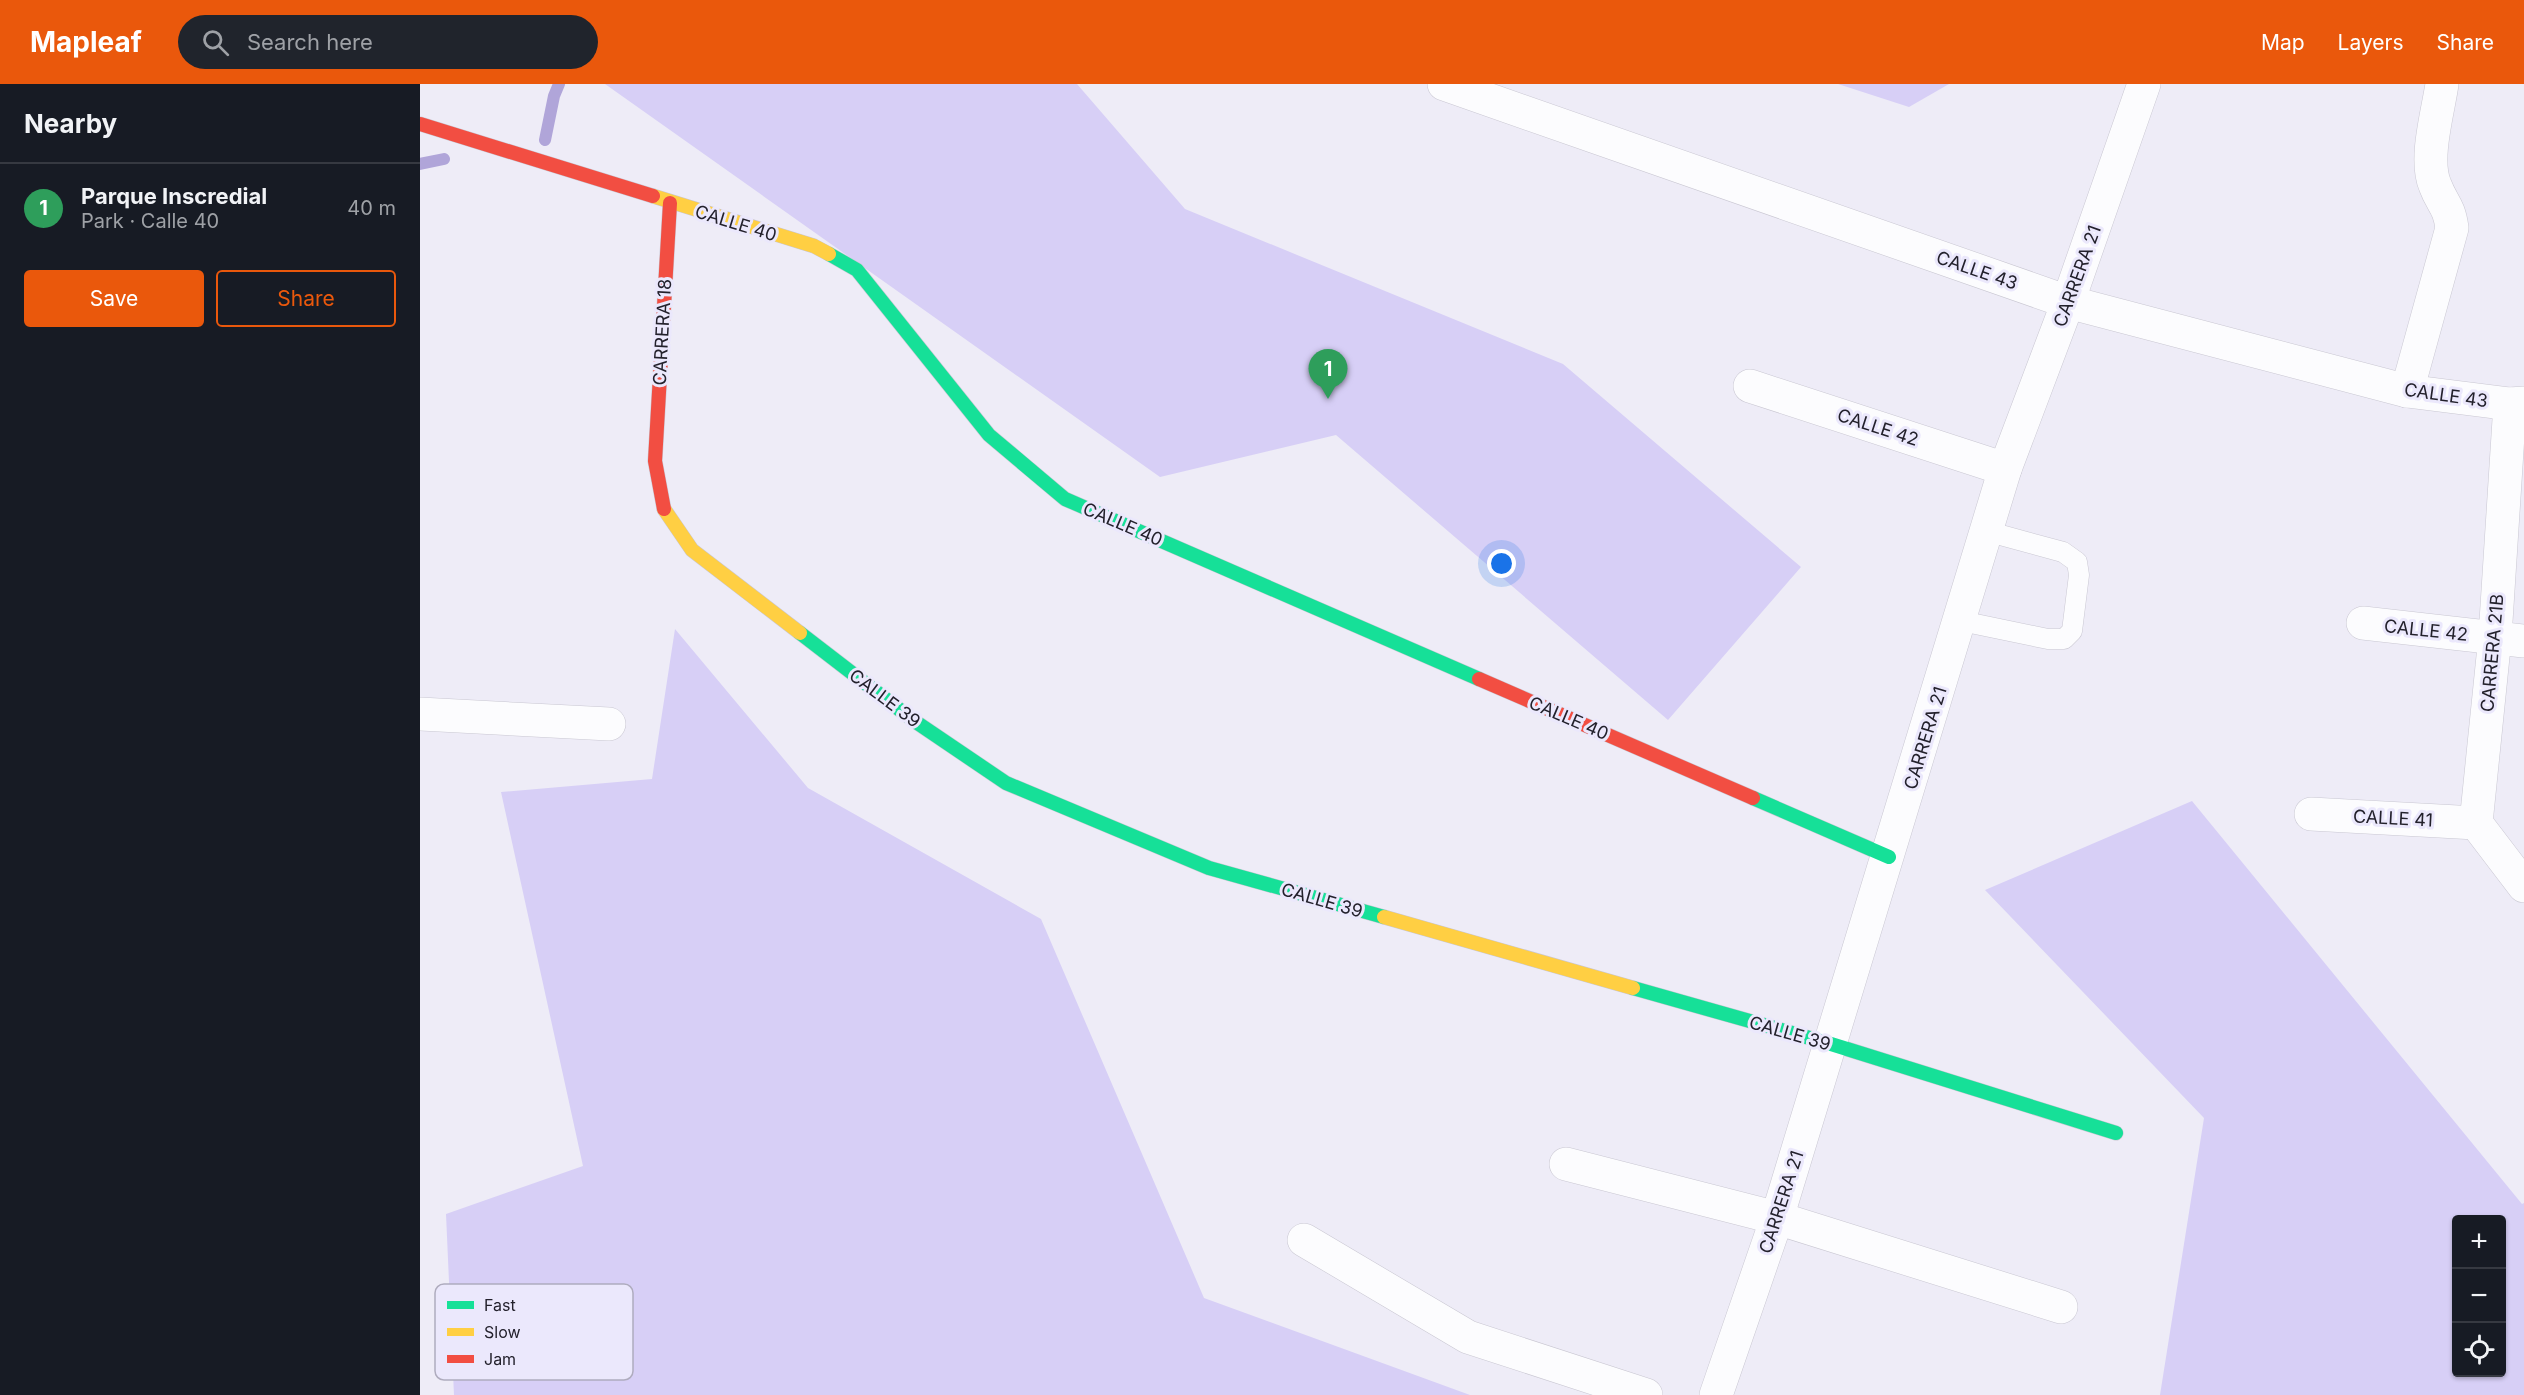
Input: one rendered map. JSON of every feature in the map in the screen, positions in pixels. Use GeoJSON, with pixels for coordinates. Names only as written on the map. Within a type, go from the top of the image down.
{"type":"FeatureCollection","features":[{"type":"Feature","properties":{"kind":"street","name":"CALLE 43"},"geometry":{"type":"LineString","coordinates":[[1444,84],[2068,302],[2407,391],[2517,404]]}},
{"type":"Feature","properties":{"kind":"street","name":"CARRERA 21"},"geometry":{"type":"LineString","coordinates":[[1716,1395],[1778,1218],[2005,470],[2068,302],[2144,84]]}},
{"type":"Feature","properties":{"kind":"street"},"geometry":{"type":"LineString","coordinates":[[2407,391],[2452,228],[2447,205],[2435,185],[2430,163],[2442,84]]}},
{"type":"Feature","properties":{"kind":"street","name":"CALLE 40"},"geometry":{"type":"LineString","coordinates":[[420,124],[814,246],[857,270],[989,435],[1065,498],[1889,857]]}},
{"type":"Feature","properties":{"kind":"street","name":"CARRERA 18"},"geometry":{"type":"LineString","coordinates":[[655,461],[670,203]]}},
{"type":"Feature","properties":{"kind":"street","name":"CALLE 42"},"geometry":{"type":"LineString","coordinates":[[1750,386],[2005,470]]}},
{"type":"Feature","properties":{"kind":"street","name":"CARRERA 21B"},"geometry":{"type":"LineString","coordinates":[[2476,823],[2509,639],[2517,404]]}},
{"type":"Feature","properties":{"kind":"street","name":"CALLE 39"},"geometry":{"type":"LineString","coordinates":[[655,461],[664,509],[692,550],[913,720],[1006,783],[1209,868],[1831,1044],[2116,1133]]}},
{"type":"Feature","properties":{"kind":"street","name":"CALLE 42"},"geometry":{"type":"LineString","coordinates":[[2363,623],[2509,639]]}},
{"type":"Feature","properties":{"kind":"street"},"geometry":{"type":"LineString","coordinates":[[420,714],[609,724]]}},
{"type":"Feature","properties":{"kind":"street","name":"CALLE 41"},"geometry":{"type":"LineString","coordinates":[[2311,814],[2476,823]]}},
{"type":"Feature","properties":{"kind":"street"},"geometry":{"type":"LineString","coordinates":[[2476,823],[2524,886]]}},
{"type":"Feature","properties":{"kind":"street"},"geometry":{"type":"LineString","coordinates":[[1566,1164],[1778,1218],[2061,1307]]}},
{"type":"Feature","properties":{"kind":"street"},"geometry":{"type":"LineString","coordinates":[[1304,1240],[1468,1336],[1646,1395]]}},
{"type":"Feature","properties":{"kind":"lane"},"geometry":{"type":"LineString","coordinates":[[1961,621],[2048,639],[2064,639],[2072,631],[2079,575],[2077,562],[2063,552],[1986,531]]}},
{"type":"Feature","properties":{"kind":"shaded area"},"geometry":{"type":"Polygon","coordinates":[[[605,84],[1077,84],[1185,209],[1563,364],[1801,567],[1668,720],[1336,435],[1160,477],[605,84]]]}},
{"type":"Feature","properties":{"kind":"shaded area"},"geometry":{"type":"Polygon","coordinates":[[[1838,84],[1949,84],[1909,107],[1838,84]]]}},
{"type":"Feature","properties":{"kind":"shaded area"},"geometry":{"type":"Polygon","coordinates":[[[675,629],[808,788],[1041,919],[1204,1298],[1470,1395],[454,1395],[453,1380],[633,1380],[633,1284],[449,1284],[446,1214],[583,1166],[501,792],[652,779],[675,629]]]}},
{"type":"Feature","properties":{"kind":"shaded area"},"geometry":{"type":"Polygon","coordinates":[[[2192,801],[2522,1204],[2524,1203],[2524,1395],[2160,1395],[2204,1118],[1985,890],[2192,801]]]}},
{"type":"Feature","properties":{"kind":"waterway"},"geometry":{"type":"LineString","coordinates":[[545,140],[554,96],[559,84]]}},
{"type":"Feature","properties":{"kind":"waterway"},"geometry":{"type":"LineString","coordinates":[[420,164],[444,159]]}},
{"type":"Feature","properties":{"kind":"traffic: fast"},"geometry":{"type":"LineString","coordinates":[[829,254],[857,270],[989,435],[1065,499],[1479,679]]}},
{"type":"Feature","properties":{"kind":"traffic: fast"},"geometry":{"type":"LineString","coordinates":[[800,633],[913,720],[1006,783],[1209,868],[1384,917]]}},
{"type":"Feature","properties":{"kind":"traffic: fast"},"geometry":{"type":"LineString","coordinates":[[1753,798],[1889,857]]}},
{"type":"Feature","properties":{"kind":"traffic: fast"},"geometry":{"type":"LineString","coordinates":[[1633,988],[1831,1044],[2116,1133]]}},
{"type":"Feature","properties":{"kind":"traffic: slow"},"geometry":{"type":"LineString","coordinates":[[653,196],[814,246],[829,254]]}},
{"type":"Feature","properties":{"kind":"traffic: slow"},"geometry":{"type":"LineString","coordinates":[[664,509],[692,550],[800,633]]}},
{"type":"Feature","properties":{"kind":"traffic: slow"},"geometry":{"type":"LineString","coordinates":[[1384,917],[1633,988]]}},
{"type":"Feature","properties":{"kind":"traffic: jam"},"geometry":{"type":"LineString","coordinates":[[420,124],[653,196]]}},
{"type":"Feature","properties":{"kind":"traffic: jam"},"geometry":{"type":"LineString","coordinates":[[664,509],[655,461],[670,203]]}},
{"type":"Feature","properties":{"kind":"traffic: jam"},"geometry":{"type":"LineString","coordinates":[[1479,679],[1753,798]]}},
{"type":"Feature","properties":{"kind":"place","name":"Parque Inscredial"},"geometry":{"type":"Point","coordinates":[1328,399]}}]}
